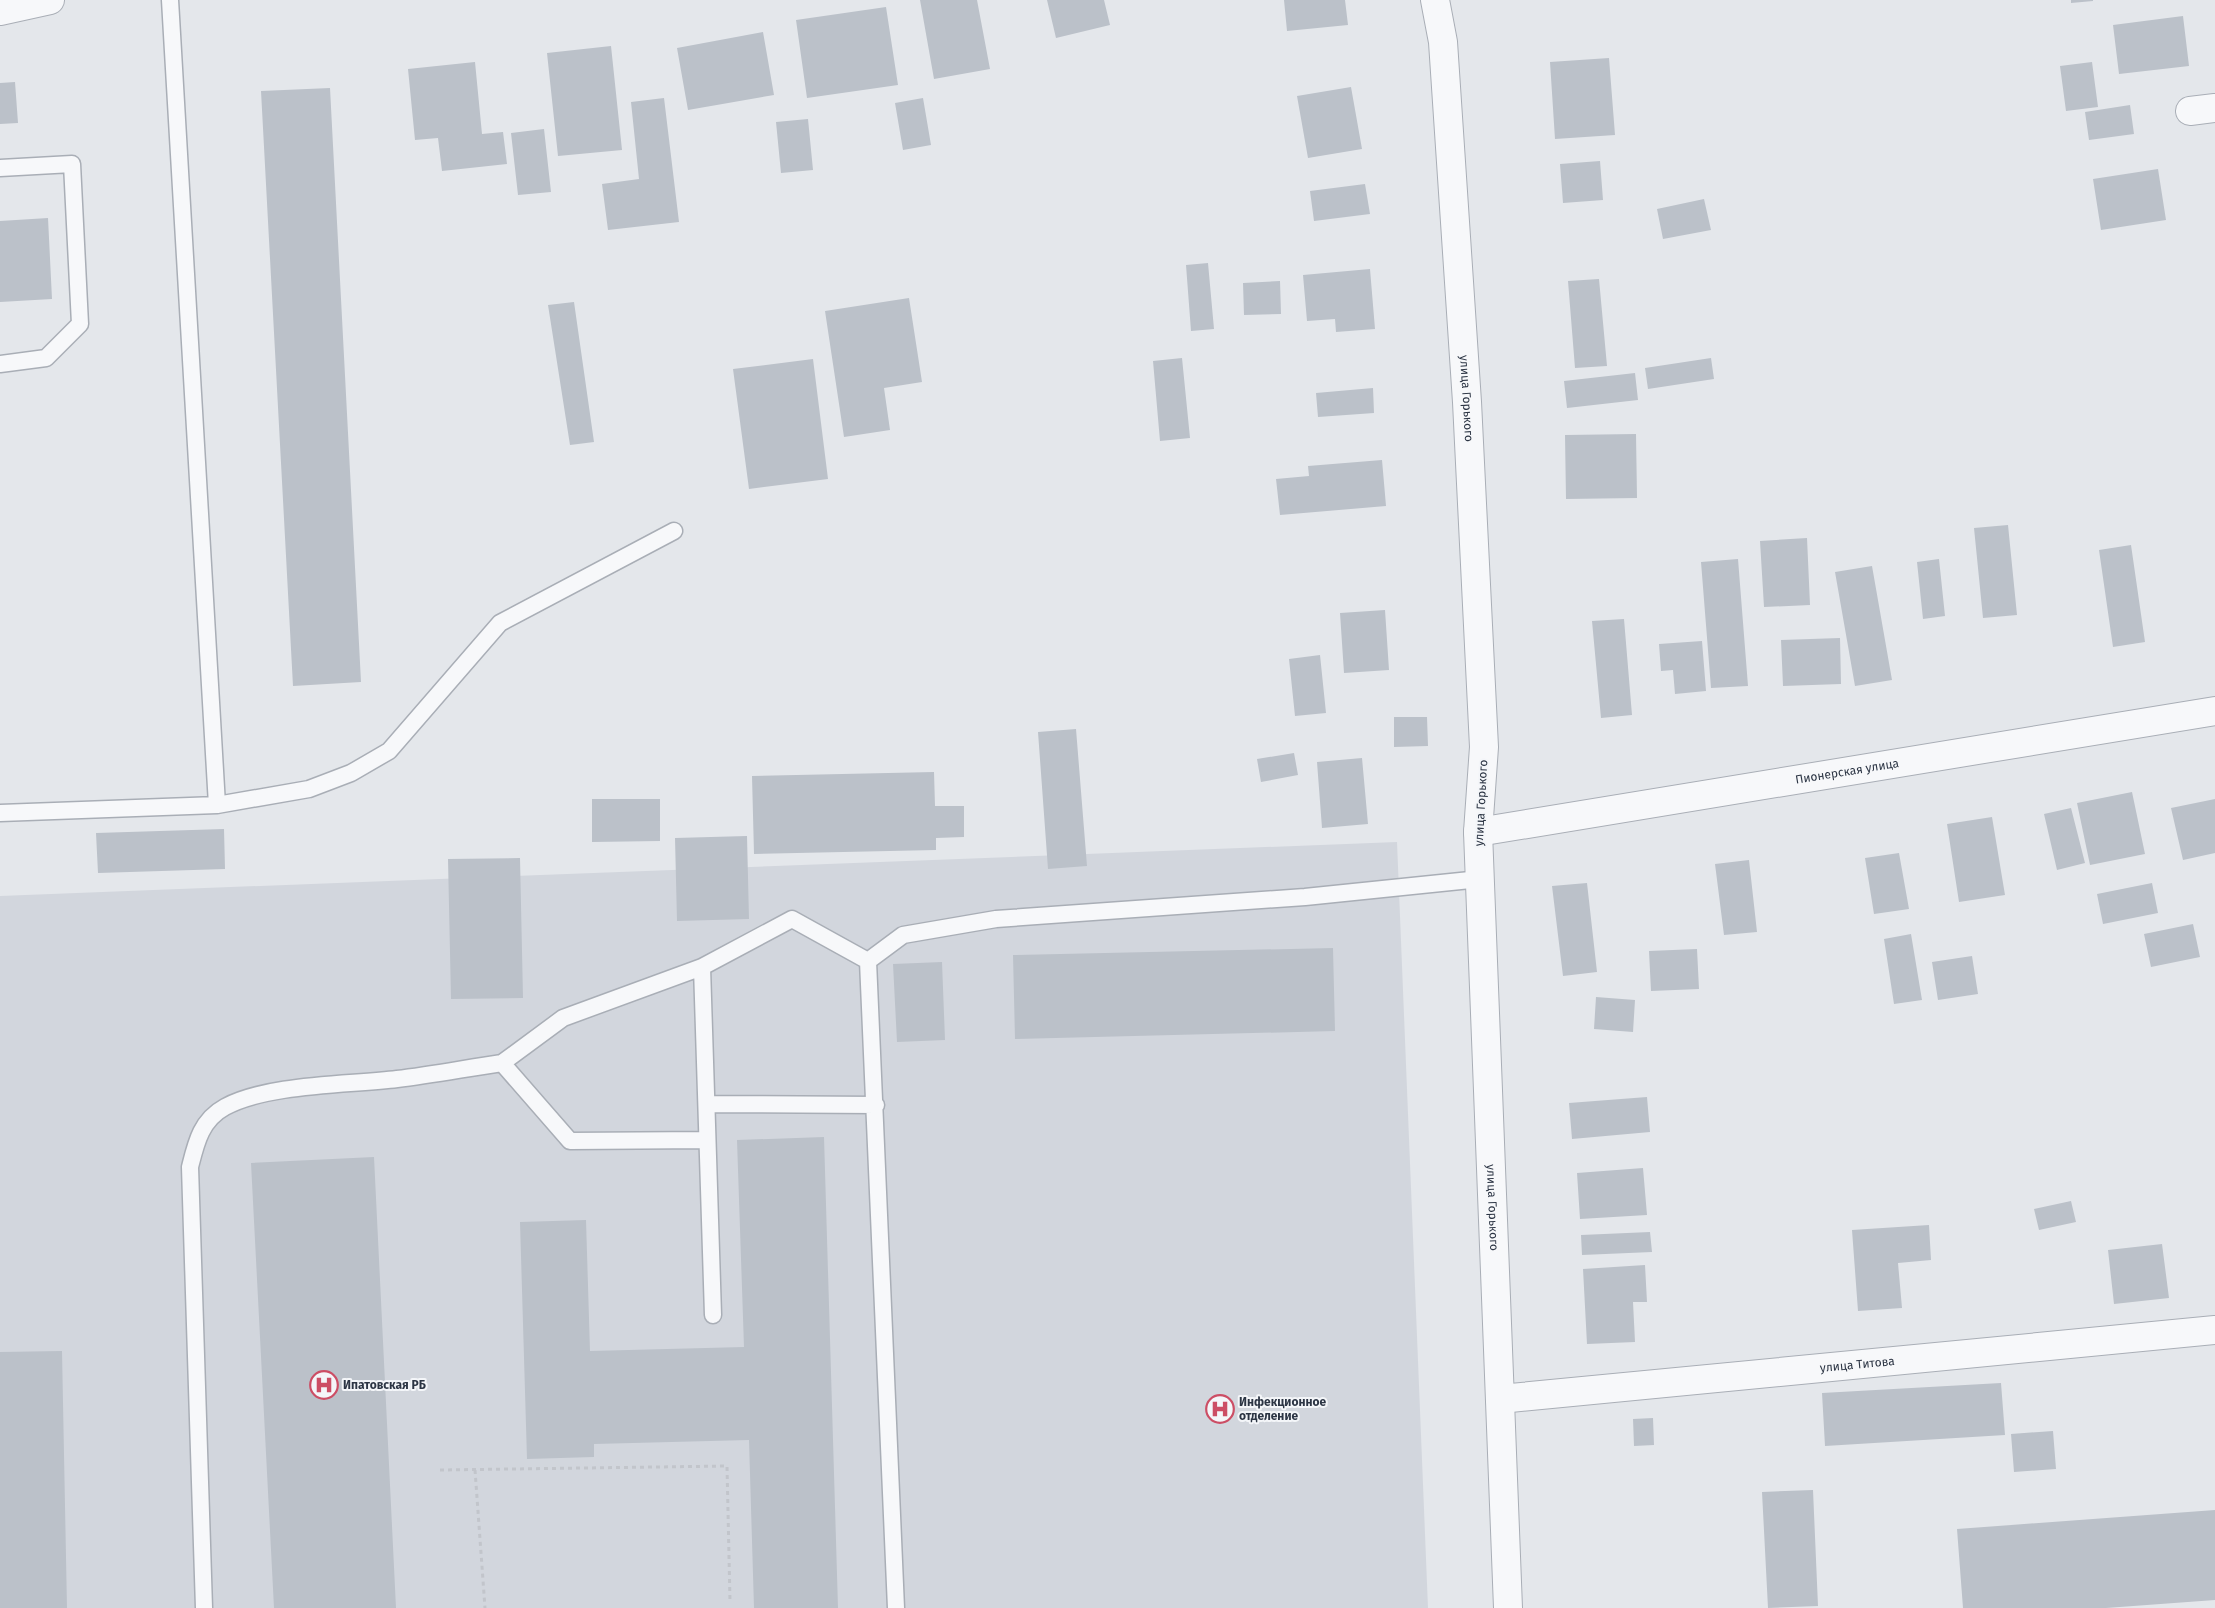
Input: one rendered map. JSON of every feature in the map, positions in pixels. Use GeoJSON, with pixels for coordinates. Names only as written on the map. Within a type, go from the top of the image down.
{"type":"FeatureCollection","features":[{"type":"Feature","properties":{"kind":"street"},"geometry":{"type":"LineString","coordinates":[[0,11],[50,0]]}},
{"type":"Feature","properties":{"kind":"street","name":"улица Горького"},"geometry":{"type":"LineString","coordinates":[[1435,0],[1443,42],[1467,402],[1484,747],[1478,832],[1508,1608]]}},
{"type":"Feature","properties":{"kind":"street","name":"Пионерская улица"},"geometry":{"type":"LineString","coordinates":[[1478,832],[2215,711]]}},
{"type":"Feature","properties":{"kind":"street","name":"улица Титова"},"geometry":{"type":"LineString","coordinates":[[1500,1399],[2215,1330]]}},
{"type":"Feature","properties":{"kind":"lane"},"geometry":{"type":"LineString","coordinates":[[170,0],[217,806]]}},
{"type":"Feature","properties":{"kind":"lane"},"geometry":{"type":"LineString","coordinates":[[0,168],[72,164],[80,324],[46,358],[0,364]]}},
{"type":"Feature","properties":{"kind":"lane"},"geometry":{"type":"LineString","coordinates":[[0,813],[217,806],[309,789],[351,773],[389,751],[500,623],[674,531]]}},
{"type":"Feature","properties":{"kind":"lane"},"geometry":{"type":"LineString","coordinates":[[868,961],[903,934],[996,919],[1305,897],[1480,879]]}},
{"type":"Feature","properties":{"kind":"lane"},"geometry":{"type":"LineString","coordinates":[[204,1608],[190,1167],[197,1136],[209,1119],[225,1107],[257,1096],[304,1087],[398,1079],[502,1063],[563,1018],[702,967],[792,919],[868,961]]}},
{"type":"Feature","properties":{"kind":"lane"},"geometry":{"type":"LineString","coordinates":[[868,961],[876,1105],[896,1608]]}},
{"type":"Feature","properties":{"kind":"lane"},"geometry":{"type":"LineString","coordinates":[[702,967],[708,1104],[707,1140],[713,1315]]}},
{"type":"Feature","properties":{"kind":"lane"},"geometry":{"type":"LineString","coordinates":[[502,1063],[570,1141],[707,1140]]}},
{"type":"Feature","properties":{"kind":"lane"},"geometry":{"type":"LineString","coordinates":[[708,1104],[876,1105]]}},
{"type":"Feature","properties":{"kind":"path"},"geometry":{"type":"LineString","coordinates":[[440,1470],[727,1466],[730,1600]]}},
{"type":"Feature","properties":{"kind":"path"},"geometry":{"type":"LineString","coordinates":[[475,1470],[485,1608]]}},
{"type":"Feature","properties":{"kind":"shaded area"},"geometry":{"type":"Polygon","coordinates":[[[1397,842],[1428,1608],[0,1608],[0,896],[1397,842]]]}},
{"type":"Feature","properties":{"kind":"building"},"geometry":{"type":"Polygon","coordinates":[[[920,0],[977,0],[990,69],[934,79],[920,0]]]}},
{"type":"Feature","properties":{"kind":"building"},"geometry":{"type":"Polygon","coordinates":[[[1047,0],[1104,0],[1110,25],[1056,38],[1047,0]]]}},
{"type":"Feature","properties":{"kind":"building"},"geometry":{"type":"Polygon","coordinates":[[[1284,0],[1345,0],[1348,25],[1287,31],[1284,0]]]}},
{"type":"Feature","properties":{"kind":"building"},"geometry":{"type":"Polygon","coordinates":[[[2071,0],[2093,0],[2093,1],[2071,3],[2071,0]]]}},
{"type":"Feature","properties":{"kind":"building"},"geometry":{"type":"Polygon","coordinates":[[[886,7],[898,85],[807,98],[796,20],[886,7]]]}},
{"type":"Feature","properties":{"kind":"building"},"geometry":{"type":"Polygon","coordinates":[[[2183,16],[2189,66],[2119,74],[2113,25],[2183,16]]]}},
{"type":"Feature","properties":{"kind":"building"},"geometry":{"type":"Polygon","coordinates":[[[763,32],[774,95],[688,110],[677,48],[763,32]]]}},
{"type":"Feature","properties":{"kind":"building"},"geometry":{"type":"Polygon","coordinates":[[[611,46],[622,150],[558,156],[547,53],[611,46]]]}},
{"type":"Feature","properties":{"kind":"building"},"geometry":{"type":"Polygon","coordinates":[[[1609,58],[1615,135],[1555,139],[1550,62],[1609,58]]]}},
{"type":"Feature","properties":{"kind":"building"},"geometry":{"type":"Polygon","coordinates":[[[475,62],[482,134],[503,132],[507,164],[442,171],[438,138],[415,140],[408,69],[475,62]]]}},
{"type":"Feature","properties":{"kind":"building"},"geometry":{"type":"Polygon","coordinates":[[[2092,62],[2098,107],[2066,111],[2060,66],[2092,62]]]}},
{"type":"Feature","properties":{"kind":"building"},"geometry":{"type":"Polygon","coordinates":[[[15,82],[18,123],[0,124],[0,83],[15,82]]]}},
{"type":"Feature","properties":{"kind":"building"},"geometry":{"type":"Polygon","coordinates":[[[1351,87],[1362,149],[1308,158],[1297,96],[1351,87]]]}},
{"type":"Feature","properties":{"kind":"building"},"geometry":{"type":"Polygon","coordinates":[[[330,88],[361,682],[293,686],[261,91],[330,88]]]}},
{"type":"Feature","properties":{"kind":"building"},"geometry":{"type":"Polygon","coordinates":[[[664,98],[679,222],[608,230],[602,184],[639,179],[631,102],[664,98]]]}},
{"type":"Feature","properties":{"kind":"building"},"geometry":{"type":"Polygon","coordinates":[[[923,98],[931,145],[903,150],[895,103],[923,98]]]}},
{"type":"Feature","properties":{"kind":"building"},"geometry":{"type":"Polygon","coordinates":[[[2130,105],[2134,134],[2089,140],[2085,112],[2130,105]]]}},
{"type":"Feature","properties":{"kind":"building"},"geometry":{"type":"Polygon","coordinates":[[[808,119],[813,170],[781,173],[776,122],[808,119]]]}},
{"type":"Feature","properties":{"kind":"building"},"geometry":{"type":"Polygon","coordinates":[[[544,129],[551,192],[518,195],[511,133],[544,129]]]}},
{"type":"Feature","properties":{"kind":"building"},"geometry":{"type":"Polygon","coordinates":[[[1600,161],[1603,200],[1563,203],[1560,164],[1600,161]]]}},
{"type":"Feature","properties":{"kind":"building"},"geometry":{"type":"Polygon","coordinates":[[[2158,169],[2166,220],[2101,230],[2093,179],[2158,169]]]}},
{"type":"Feature","properties":{"kind":"building"},"geometry":{"type":"Polygon","coordinates":[[[1365,184],[1370,214],[1314,221],[1310,191],[1365,184]]]}},
{"type":"Feature","properties":{"kind":"building"},"geometry":{"type":"Polygon","coordinates":[[[1704,199],[1711,230],[1663,239],[1657,209],[1704,199]]]}},
{"type":"Feature","properties":{"kind":"building"},"geometry":{"type":"Polygon","coordinates":[[[48,218],[52,299],[0,302],[0,221],[48,218]]]}},
{"type":"Feature","properties":{"kind":"building"},"geometry":{"type":"Polygon","coordinates":[[[1208,263],[1214,329],[1191,331],[1186,265],[1208,263]]]}},
{"type":"Feature","properties":{"kind":"building"},"geometry":{"type":"Polygon","coordinates":[[[1370,269],[1375,329],[1336,332],[1335,319],[1307,321],[1303,275],[1370,269]]]}},
{"type":"Feature","properties":{"kind":"building"},"geometry":{"type":"Polygon","coordinates":[[[1599,279],[1607,366],[1575,368],[1568,281],[1599,279]]]}},
{"type":"Feature","properties":{"kind":"building"},"geometry":{"type":"Polygon","coordinates":[[[1280,281],[1281,314],[1244,315],[1243,283],[1280,281]]]}},
{"type":"Feature","properties":{"kind":"building"},"geometry":{"type":"Polygon","coordinates":[[[909,298],[922,382],[884,388],[890,430],[844,437],[825,311],[909,298]]]}},
{"type":"Feature","properties":{"kind":"building"},"geometry":{"type":"Polygon","coordinates":[[[574,302],[594,442],[570,445],[548,305],[574,302]]]}},
{"type":"Feature","properties":{"kind":"building"},"geometry":{"type":"Polygon","coordinates":[[[1182,358],[1190,438],[1160,441],[1153,361],[1182,358]]]}},
{"type":"Feature","properties":{"kind":"building"},"geometry":{"type":"Polygon","coordinates":[[[1711,358],[1714,379],[1648,389],[1645,368],[1711,358]]]}},
{"type":"Feature","properties":{"kind":"building"},"geometry":{"type":"Polygon","coordinates":[[[813,359],[828,479],[749,489],[733,369],[813,359]]]}},
{"type":"Feature","properties":{"kind":"building"},"geometry":{"type":"Polygon","coordinates":[[[1635,373],[1638,400],[1567,408],[1564,381],[1635,373]]]}},
{"type":"Feature","properties":{"kind":"building"},"geometry":{"type":"Polygon","coordinates":[[[1373,388],[1374,413],[1318,417],[1316,393],[1373,388]]]}},
{"type":"Feature","properties":{"kind":"building"},"geometry":{"type":"Polygon","coordinates":[[[1636,434],[1637,498],[1566,499],[1565,435],[1636,434]]]}},
{"type":"Feature","properties":{"kind":"building"},"geometry":{"type":"Polygon","coordinates":[[[1382,460],[1386,506],[1280,515],[1276,479],[1309,476],[1308,466],[1382,460]]]}},
{"type":"Feature","properties":{"kind":"building"},"geometry":{"type":"Polygon","coordinates":[[[2008,525],[2017,615],[1983,618],[1974,528],[2008,525]]]}},
{"type":"Feature","properties":{"kind":"building"},"geometry":{"type":"Polygon","coordinates":[[[1807,538],[1810,605],[1764,607],[1760,541],[1807,538]]]}},
{"type":"Feature","properties":{"kind":"building"},"geometry":{"type":"Polygon","coordinates":[[[2131,545],[2145,642],[2113,647],[2099,550],[2131,545]]]}},
{"type":"Feature","properties":{"kind":"building"},"geometry":{"type":"Polygon","coordinates":[[[1738,559],[1748,686],[1711,688],[1701,562],[1738,559]]]}},
{"type":"Feature","properties":{"kind":"building"},"geometry":{"type":"Polygon","coordinates":[[[1939,559],[1945,616],[1923,619],[1917,562],[1939,559]]]}},
{"type":"Feature","properties":{"kind":"building"},"geometry":{"type":"Polygon","coordinates":[[[1872,566],[1892,680],[1855,686],[1835,572],[1872,566]]]}},
{"type":"Feature","properties":{"kind":"building"},"geometry":{"type":"Polygon","coordinates":[[[1385,610],[1389,670],[1344,673],[1340,613],[1385,610]]]}},
{"type":"Feature","properties":{"kind":"building"},"geometry":{"type":"Polygon","coordinates":[[[1624,619],[1632,715],[1601,718],[1592,621],[1624,619]]]}},
{"type":"Feature","properties":{"kind":"building"},"geometry":{"type":"Polygon","coordinates":[[[1840,638],[1841,684],[1783,686],[1781,640],[1840,638]]]}},
{"type":"Feature","properties":{"kind":"building"},"geometry":{"type":"Polygon","coordinates":[[[1702,641],[1706,691],[1675,694],[1673,670],[1661,671],[1659,644],[1702,641]]]}},
{"type":"Feature","properties":{"kind":"building"},"geometry":{"type":"Polygon","coordinates":[[[1320,655],[1326,713],[1295,716],[1289,659],[1320,655]]]}},
{"type":"Feature","properties":{"kind":"building"},"geometry":{"type":"Polygon","coordinates":[[[1394,717],[1427,717],[1428,746],[1394,747],[1394,717]]]}},
{"type":"Feature","properties":{"kind":"building"},"geometry":{"type":"Polygon","coordinates":[[[1076,729],[1087,866],[1048,869],[1038,732],[1076,729]]]}},
{"type":"Feature","properties":{"kind":"building"},"geometry":{"type":"Polygon","coordinates":[[[1294,753],[1298,775],[1261,782],[1257,759],[1294,753]]]}},
{"type":"Feature","properties":{"kind":"building"},"geometry":{"type":"Polygon","coordinates":[[[1362,758],[1368,824],[1322,828],[1317,762],[1362,758]]]}},
{"type":"Feature","properties":{"kind":"building"},"geometry":{"type":"Polygon","coordinates":[[[934,772],[935,806],[964,806],[964,837],[936,838],[936,850],[754,854],[752,776],[934,772]]]}},
{"type":"Feature","properties":{"kind":"building"},"geometry":{"type":"Polygon","coordinates":[[[2132,792],[2145,854],[2090,865],[2077,803],[2132,792]]]}},
{"type":"Feature","properties":{"kind":"building"},"geometry":{"type":"Polygon","coordinates":[[[592,799],[660,799],[660,841],[592,842],[592,799]]]}},
{"type":"Feature","properties":{"kind":"building"},"geometry":{"type":"Polygon","coordinates":[[[2215,799],[2215,853],[2183,860],[2171,808],[2215,799]]]}},
{"type":"Feature","properties":{"kind":"building"},"geometry":{"type":"Polygon","coordinates":[[[2071,808],[2085,863],[2057,870],[2044,814],[2071,808]]]}},
{"type":"Feature","properties":{"kind":"building"},"geometry":{"type":"Polygon","coordinates":[[[1992,817],[2005,895],[1959,902],[1947,824],[1992,817]]]}},
{"type":"Feature","properties":{"kind":"building"},"geometry":{"type":"Polygon","coordinates":[[[224,829],[225,869],[98,873],[96,833],[224,829]]]}},
{"type":"Feature","properties":{"kind":"building"},"geometry":{"type":"Polygon","coordinates":[[[747,836],[749,919],[677,921],[675,838],[747,836]]]}},
{"type":"Feature","properties":{"kind":"building"},"geometry":{"type":"Polygon","coordinates":[[[1899,853],[1909,909],[1874,914],[1865,858],[1899,853]]]}},
{"type":"Feature","properties":{"kind":"building"},"geometry":{"type":"Polygon","coordinates":[[[520,858],[523,998],[451,999],[448,859],[520,858]]]}},
{"type":"Feature","properties":{"kind":"building"},"geometry":{"type":"Polygon","coordinates":[[[1749,860],[1757,932],[1724,935],[1715,864],[1749,860]]]}},
{"type":"Feature","properties":{"kind":"building"},"geometry":{"type":"Polygon","coordinates":[[[1587,883],[1597,972],[1563,976],[1552,886],[1587,883]]]}},
{"type":"Feature","properties":{"kind":"building"},"geometry":{"type":"Polygon","coordinates":[[[2152,883],[2158,913],[2103,924],[2097,894],[2152,883]]]}},
{"type":"Feature","properties":{"kind":"building"},"geometry":{"type":"Polygon","coordinates":[[[2193,924],[2200,957],[2151,967],[2144,934],[2193,924]]]}},
{"type":"Feature","properties":{"kind":"building"},"geometry":{"type":"Polygon","coordinates":[[[1911,934],[1922,1000],[1894,1004],[1884,939],[1911,934]]]}},
{"type":"Feature","properties":{"kind":"building"},"geometry":{"type":"Polygon","coordinates":[[[1333,948],[1335,1031],[1015,1039],[1013,955],[1333,948]]]}},
{"type":"Feature","properties":{"kind":"building"},"geometry":{"type":"Polygon","coordinates":[[[1697,949],[1699,989],[1651,991],[1649,951],[1697,949]]]}},
{"type":"Feature","properties":{"kind":"building"},"geometry":{"type":"Polygon","coordinates":[[[1972,956],[1978,994],[1938,1000],[1932,962],[1972,956]]]}},
{"type":"Feature","properties":{"kind":"building"},"geometry":{"type":"Polygon","coordinates":[[[942,962],[945,1040],[897,1042],[893,964],[942,962]]]}},
{"type":"Feature","properties":{"kind":"building"},"geometry":{"type":"Polygon","coordinates":[[[1596,997],[1635,1000],[1633,1032],[1594,1029],[1596,997]]]}},
{"type":"Feature","properties":{"kind":"building"},"geometry":{"type":"Polygon","coordinates":[[[1647,1097],[1650,1132],[1572,1139],[1569,1103],[1647,1097]]]}},
{"type":"Feature","properties":{"kind":"building"},"geometry":{"type":"Polygon","coordinates":[[[824,1137],[838,1608],[754,1608],[749,1440],[594,1444],[594,1457],[527,1459],[520,1222],[586,1220],[590,1351],[744,1347],[737,1140],[824,1137]]]}},
{"type":"Feature","properties":{"kind":"building","name":"Ипатовская РБ"},"geometry":{"type":"Polygon","coordinates":[[[374,1157],[396,1608],[274,1608],[251,1163],[374,1157]]]}},
{"type":"Feature","properties":{"kind":"building"},"geometry":{"type":"Polygon","coordinates":[[[1643,1168],[1647,1215],[1580,1219],[1577,1173],[1643,1168]]]}},
{"type":"Feature","properties":{"kind":"building"},"geometry":{"type":"Polygon","coordinates":[[[2071,1201],[2076,1222],[2039,1230],[2034,1209],[2071,1201]]]}},
{"type":"Feature","properties":{"kind":"building"},"geometry":{"type":"Polygon","coordinates":[[[1929,1225],[1931,1260],[1898,1263],[1902,1308],[1858,1311],[1852,1230],[1929,1225]]]}},
{"type":"Feature","properties":{"kind":"building"},"geometry":{"type":"Polygon","coordinates":[[[1650,1232],[1652,1252],[1582,1255],[1581,1235],[1650,1232]]]}},
{"type":"Feature","properties":{"kind":"building"},"geometry":{"type":"Polygon","coordinates":[[[2162,1244],[2169,1298],[2114,1304],[2108,1250],[2162,1244]]]}},
{"type":"Feature","properties":{"kind":"building"},"geometry":{"type":"Polygon","coordinates":[[[1645,1265],[1647,1302],[1633,1302],[1635,1342],[1587,1344],[1583,1269],[1645,1265]]]}},
{"type":"Feature","properties":{"kind":"building"},"geometry":{"type":"Polygon","coordinates":[[[62,1351],[67,1608],[0,1608],[0,1352],[62,1351]]]}},
{"type":"Feature","properties":{"kind":"building"},"geometry":{"type":"Polygon","coordinates":[[[2001,1383],[2005,1435],[1825,1446],[1822,1393],[2001,1383]]]}},
{"type":"Feature","properties":{"kind":"building"},"geometry":{"type":"Polygon","coordinates":[[[1653,1418],[1654,1445],[1634,1446],[1633,1419],[1653,1418]]]}},
{"type":"Feature","properties":{"kind":"building"},"geometry":{"type":"Polygon","coordinates":[[[2053,1431],[2056,1469],[2014,1472],[2011,1434],[2053,1431]]]}},
{"type":"Feature","properties":{"kind":"building"},"geometry":{"type":"Polygon","coordinates":[[[1813,1490],[1818,1606],[1768,1608],[1762,1492],[1813,1490]]]}},
{"type":"Feature","properties":{"kind":"building"},"geometry":{"type":"Polygon","coordinates":[[[2215,1510],[2215,1600],[2106,1608],[1963,1608],[1957,1529],[2215,1510]]]}},
{"type":"Feature","properties":{"kind":"place","name":"Ипатовская РБ"},"geometry":{"type":"Point","coordinates":[324,1385]}},
{"type":"Feature","properties":{"kind":"place","name":"Инфекционное отделение"},"geometry":{"type":"Point","coordinates":[1220,1409]}}]}
